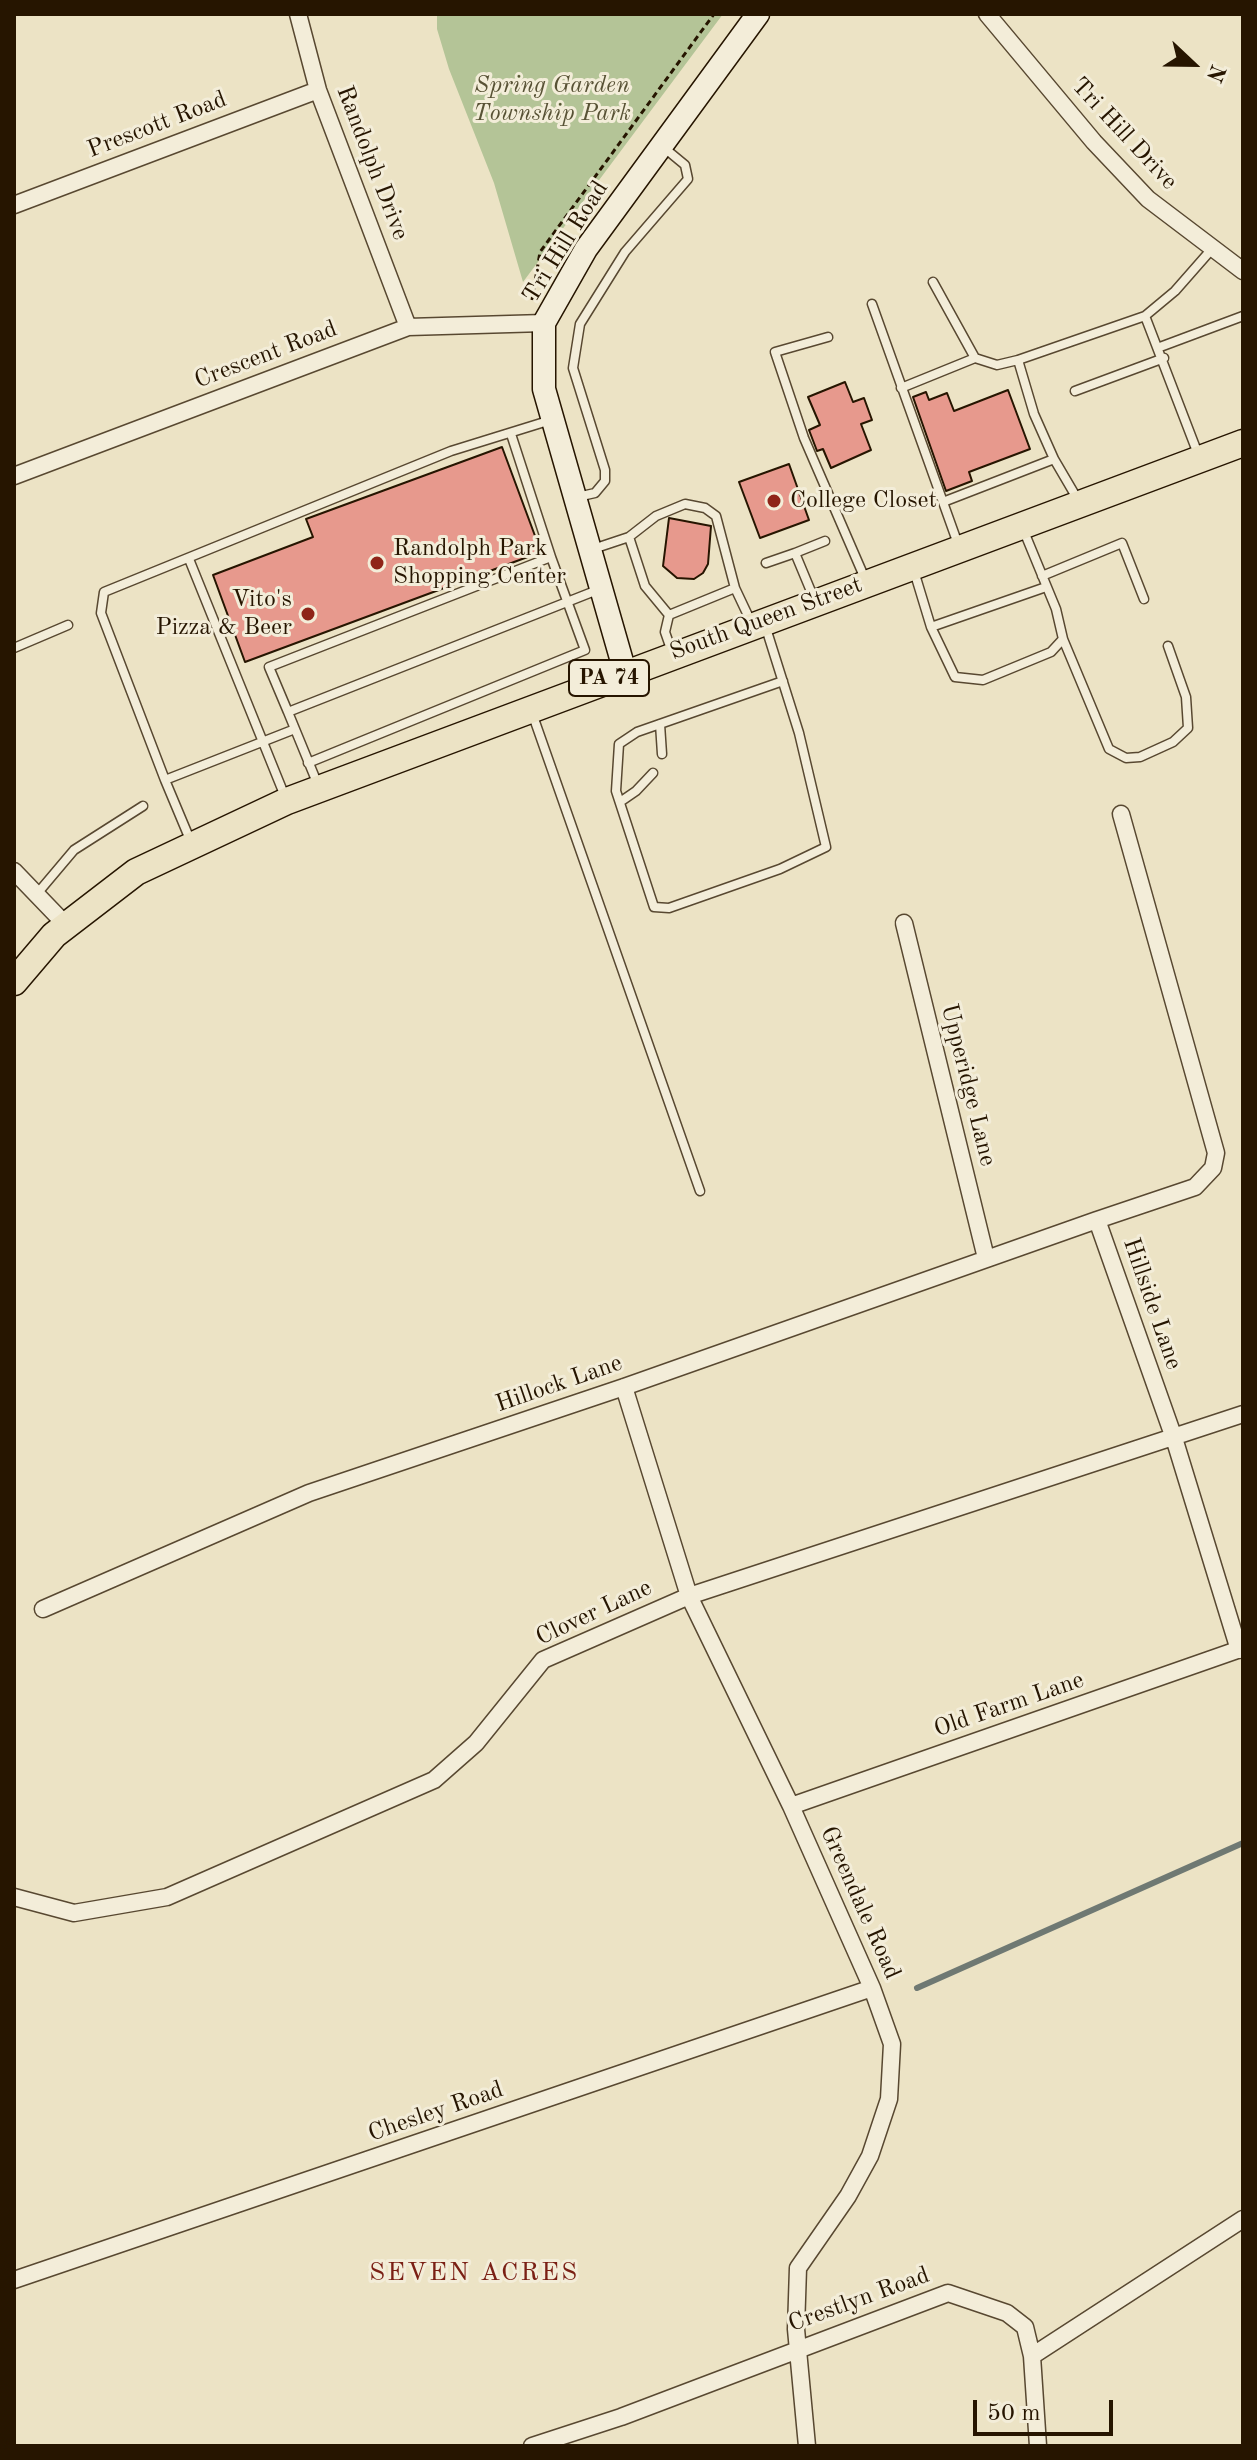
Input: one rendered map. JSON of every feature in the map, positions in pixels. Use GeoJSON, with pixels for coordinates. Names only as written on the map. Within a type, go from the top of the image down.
{"type":"FeatureCollection","features":[{"type":"Feature","properties":{"kind":"main road","name":"South Queen Street"},"geometry":{"type":"LineString","coordinates":[[14,982],[66,925],[136,872],[192,843],[287,801],[758,622],[1243,443]]}},
{"type":"Feature","properties":{"kind":"street","name":"Randolph Drive"},"geometry":{"type":"LineString","coordinates":[[298,14],[318,90],[408,327]]}},
{"type":"Feature","properties":{"kind":"street","name":"Tri Hill Road"},"geometry":{"type":"LineString","coordinates":[[625,672],[551,419],[536,323],[586,249],[758,14]]}},
{"type":"Feature","properties":{"kind":"street","name":"Tri Hill Drive"},"geometry":{"type":"LineString","coordinates":[[987,14],[1094,142],[1148,199],[1211,250],[1243,271]]}},
{"type":"Feature","properties":{"kind":"street","name":"Prescott Road"},"geometry":{"type":"LineString","coordinates":[[14,205],[318,90]]}},
{"type":"Feature","properties":{"kind":"street","name":"Crescent Road"},"geometry":{"type":"LineString","coordinates":[[14,476],[408,327],[536,323]]}},
{"type":"Feature","properties":{"kind":"street","name":"Hillside Lane"},"geometry":{"type":"LineString","coordinates":[[1121,814],[1216,1153],[1213,1168],[1195,1187],[1097,1220],[1174,1438],[1241,1649]]}},
{"type":"Feature","properties":{"kind":"street"},"geometry":{"type":"LineString","coordinates":[[14,871],[66,925]]}},
{"type":"Feature","properties":{"kind":"street","name":"Upperidge Lane"},"geometry":{"type":"LineString","coordinates":[[904,923],[986,1258]]}},
{"type":"Feature","properties":{"kind":"street","name":"Hillock Lane"},"geometry":{"type":"LineString","coordinates":[[43,1609],[309,1493],[624,1387],[1097,1220]]}},
{"type":"Feature","properties":{"kind":"street","name":"Greendale Road"},"geometry":{"type":"LineString","coordinates":[[624,1387],[689,1596],[791,1806],[872,1988],[892,2044],[889,2099],[870,2156],[848,2196],[798,2268],[799,2347],[807,2446]]}},
{"type":"Feature","properties":{"kind":"street","name":"Clover Lane"},"geometry":{"type":"LineString","coordinates":[[14,1897],[74,1913],[118,1908],[167,1897],[434,1780],[476,1743],[543,1660],[689,1596],[1243,1414]]}},
{"type":"Feature","properties":{"kind":"street","name":"Old Farm Lane"},"geometry":{"type":"LineString","coordinates":[[791,1806],[1241,1649]]}},
{"type":"Feature","properties":{"kind":"street","name":"Chesley Road"},"geometry":{"type":"LineString","coordinates":[[14,2280],[872,1988]]}},
{"type":"Feature","properties":{"kind":"street"},"geometry":{"type":"LineString","coordinates":[[1032,2356],[1243,2219]]}},
{"type":"Feature","properties":{"kind":"street","name":"Crestlyn Road"},"geometry":{"type":"LineString","coordinates":[[532,2446],[621,2417],[948,2293],[1007,2313],[1025,2327],[1032,2356],[1038,2446]]}},
{"type":"Feature","properties":{"kind":"lane"},"geometry":{"type":"LineString","coordinates":[[574,498],[595,493],[605,481],[605,470],[573,368],[580,324],[625,252],[688,179],[685,165],[662,146]]}},
{"type":"Feature","properties":{"kind":"lane"},"geometry":{"type":"LineString","coordinates":[[901,388],[975,358],[997,365],[1018,360],[1145,316],[1175,291],[1211,250]]}},
{"type":"Feature","properties":{"kind":"lane"},"geometry":{"type":"LineString","coordinates":[[933,282],[975,358]]}},
{"type":"Feature","properties":{"kind":"lane"},"geometry":{"type":"LineString","coordinates":[[872,304],[959,548]]}},
{"type":"Feature","properties":{"kind":"lane"},"geometry":{"type":"LineString","coordinates":[[1145,316],[1160,347],[1200,459]]}},
{"type":"Feature","properties":{"kind":"lane"},"geometry":{"type":"LineString","coordinates":[[1160,347],[1243,316]]}},
{"type":"Feature","properties":{"kind":"lane"},"geometry":{"type":"LineString","coordinates":[[828,337],[775,352],[804,438],[867,582]]}},
{"type":"Feature","properties":{"kind":"lane"},"geometry":{"type":"LineString","coordinates":[[1075,391],[1164,358]]}},
{"type":"Feature","properties":{"kind":"lane"},"geometry":{"type":"LineString","coordinates":[[1018,360],[1034,414],[1054,459],[1080,503]]}},
{"type":"Feature","properties":{"kind":"lane"},"geometry":{"type":"LineString","coordinates":[[192,843],[101,613],[104,592],[451,451],[551,419]]}},
{"type":"Feature","properties":{"kind":"lane"},"geometry":{"type":"LineString","coordinates":[[308,763],[585,650],[511,434]]}},
{"type":"Feature","properties":{"kind":"lane"},"geometry":{"type":"LineString","coordinates":[[943,502],[1054,459]]}},
{"type":"Feature","properties":{"kind":"lane"},"geometry":{"type":"LineString","coordinates":[[589,550],[629,537],[656,516],[685,504],[705,508],[716,516],[735,588],[758,622],[783,681],[826,847],[669,908],[654,907],[616,791],[619,744],[637,732],[783,681]]}},
{"type":"Feature","properties":{"kind":"lane"},"geometry":{"type":"LineString","coordinates":[[1021,525],[1063,639],[1109,749],[1126,758],[1140,757],[1173,742],[1188,728],[1186,697],[1168,646]]}},
{"type":"Feature","properties":{"kind":"lane"},"geometry":{"type":"LineString","coordinates":[[629,537],[645,586],[669,615]]}},
{"type":"Feature","properties":{"kind":"lane"},"geometry":{"type":"LineString","coordinates":[[766,563],[825,541]]}},
{"type":"Feature","properties":{"kind":"lane"},"geometry":{"type":"LineString","coordinates":[[1042,576],[1122,543],[1144,599]]}},
{"type":"Feature","properties":{"kind":"lane"},"geometry":{"type":"LineString","coordinates":[[795,553],[815,601]]}},
{"type":"Feature","properties":{"kind":"lane"},"geometry":{"type":"LineString","coordinates":[[319,788],[269,667],[551,557]]}},
{"type":"Feature","properties":{"kind":"lane"},"geometry":{"type":"LineString","coordinates":[[189,559],[287,801]]}},
{"type":"Feature","properties":{"kind":"lane"},"geometry":{"type":"LineString","coordinates":[[912,565],[931,627],[955,677],[983,680],[1051,652],[1063,639]]}},
{"type":"Feature","properties":{"kind":"lane"},"geometry":{"type":"LineString","coordinates":[[931,627],[1046,587]]}},
{"type":"Feature","properties":{"kind":"lane"},"geometry":{"type":"LineString","coordinates":[[669,615],[735,588]]}},
{"type":"Feature","properties":{"kind":"lane"},"geometry":{"type":"LineString","coordinates":[[288,712],[600,589]]}},
{"type":"Feature","properties":{"kind":"lane"},"geometry":{"type":"LineString","coordinates":[[669,615],[665,632],[673,654]]}},
{"type":"Feature","properties":{"kind":"lane"},"geometry":{"type":"LineString","coordinates":[[14,648],[68,625]]}},
{"type":"Feature","properties":{"kind":"lane"},"geometry":{"type":"LineString","coordinates":[[531,708],[548,766],[615,943],[700,1191]]}},
{"type":"Feature","properties":{"kind":"lane"},"geometry":{"type":"LineString","coordinates":[[660,724],[662,754]]}},
{"type":"Feature","properties":{"kind":"lane"},"geometry":{"type":"LineString","coordinates":[[165,780],[295,729]]}},
{"type":"Feature","properties":{"kind":"lane"},"geometry":{"type":"LineString","coordinates":[[620,802],[653,773]]}},
{"type":"Feature","properties":{"kind":"lane"},"geometry":{"type":"LineString","coordinates":[[35,895],[74,850],[143,806]]}},
{"type":"Feature","properties":{"kind":"path"},"geometry":{"type":"LineString","coordinates":[[536,323],[540,252],[714,14]]}},
{"type":"Feature","properties":{"kind":"green space","name":"Spring Garden Township Park"},"geometry":{"type":"Polygon","coordinates":[[[437,14],[723,14],[523,282],[494,183],[449,69],[437,29],[437,14]]]}},
{"type":"Feature","properties":{"kind":"building"},"geometry":{"type":"Polygon","coordinates":[[[845,382],[853,402],[864,398],[872,420],[861,424],[871,450],[831,468],[823,449],[817,451],[809,430],[820,425],[808,397],[845,382]]]}},
{"type":"Feature","properties":{"kind":"building"},"geometry":{"type":"Polygon","coordinates":[[[1008,390],[1030,449],[969,472],[972,481],[946,491],[913,397],[926,392],[929,400],[947,393],[954,411],[1008,390]]]}},
{"type":"Feature","properties":{"kind":"building","name":"Randolph Park Shopping Center"},"geometry":{"type":"Polygon","coordinates":[[[502,447],[541,552],[245,662],[213,575],[313,537],[306,519],[502,447]]]}},
{"type":"Feature","properties":{"kind":"building","name":"College Closet"},"geometry":{"type":"Polygon","coordinates":[[[789,464],[809,520],[760,538],[739,482],[789,464]]]}},
{"type":"Feature","properties":{"kind":"building"},"geometry":{"type":"Polygon","coordinates":[[[669,518],[711,526],[708,564],[703,573],[694,579],[677,578],[663,566],[669,518]]]}},
{"type":"Feature","properties":{"kind":"waterway"},"geometry":{"type":"LineString","coordinates":[[917,1988],[1243,1843]]}},
{"type":"Feature","properties":{"kind":"place","name":"College Closet"},"geometry":{"type":"Point","coordinates":[774,501]}},
{"type":"Feature","properties":{"kind":"place","name":"Randolph Park Shopping Center"},"geometry":{"type":"Point","coordinates":[377,563]}},
{"type":"Feature","properties":{"kind":"place","name":"Vito's Pizza & Beer"},"geometry":{"type":"Point","coordinates":[308,614]}},
{"type":"Feature","properties":{"kind":"district","name":"SEVEN ACRES"},"geometry":{"type":"Point","coordinates":[474,2273]}}]}
